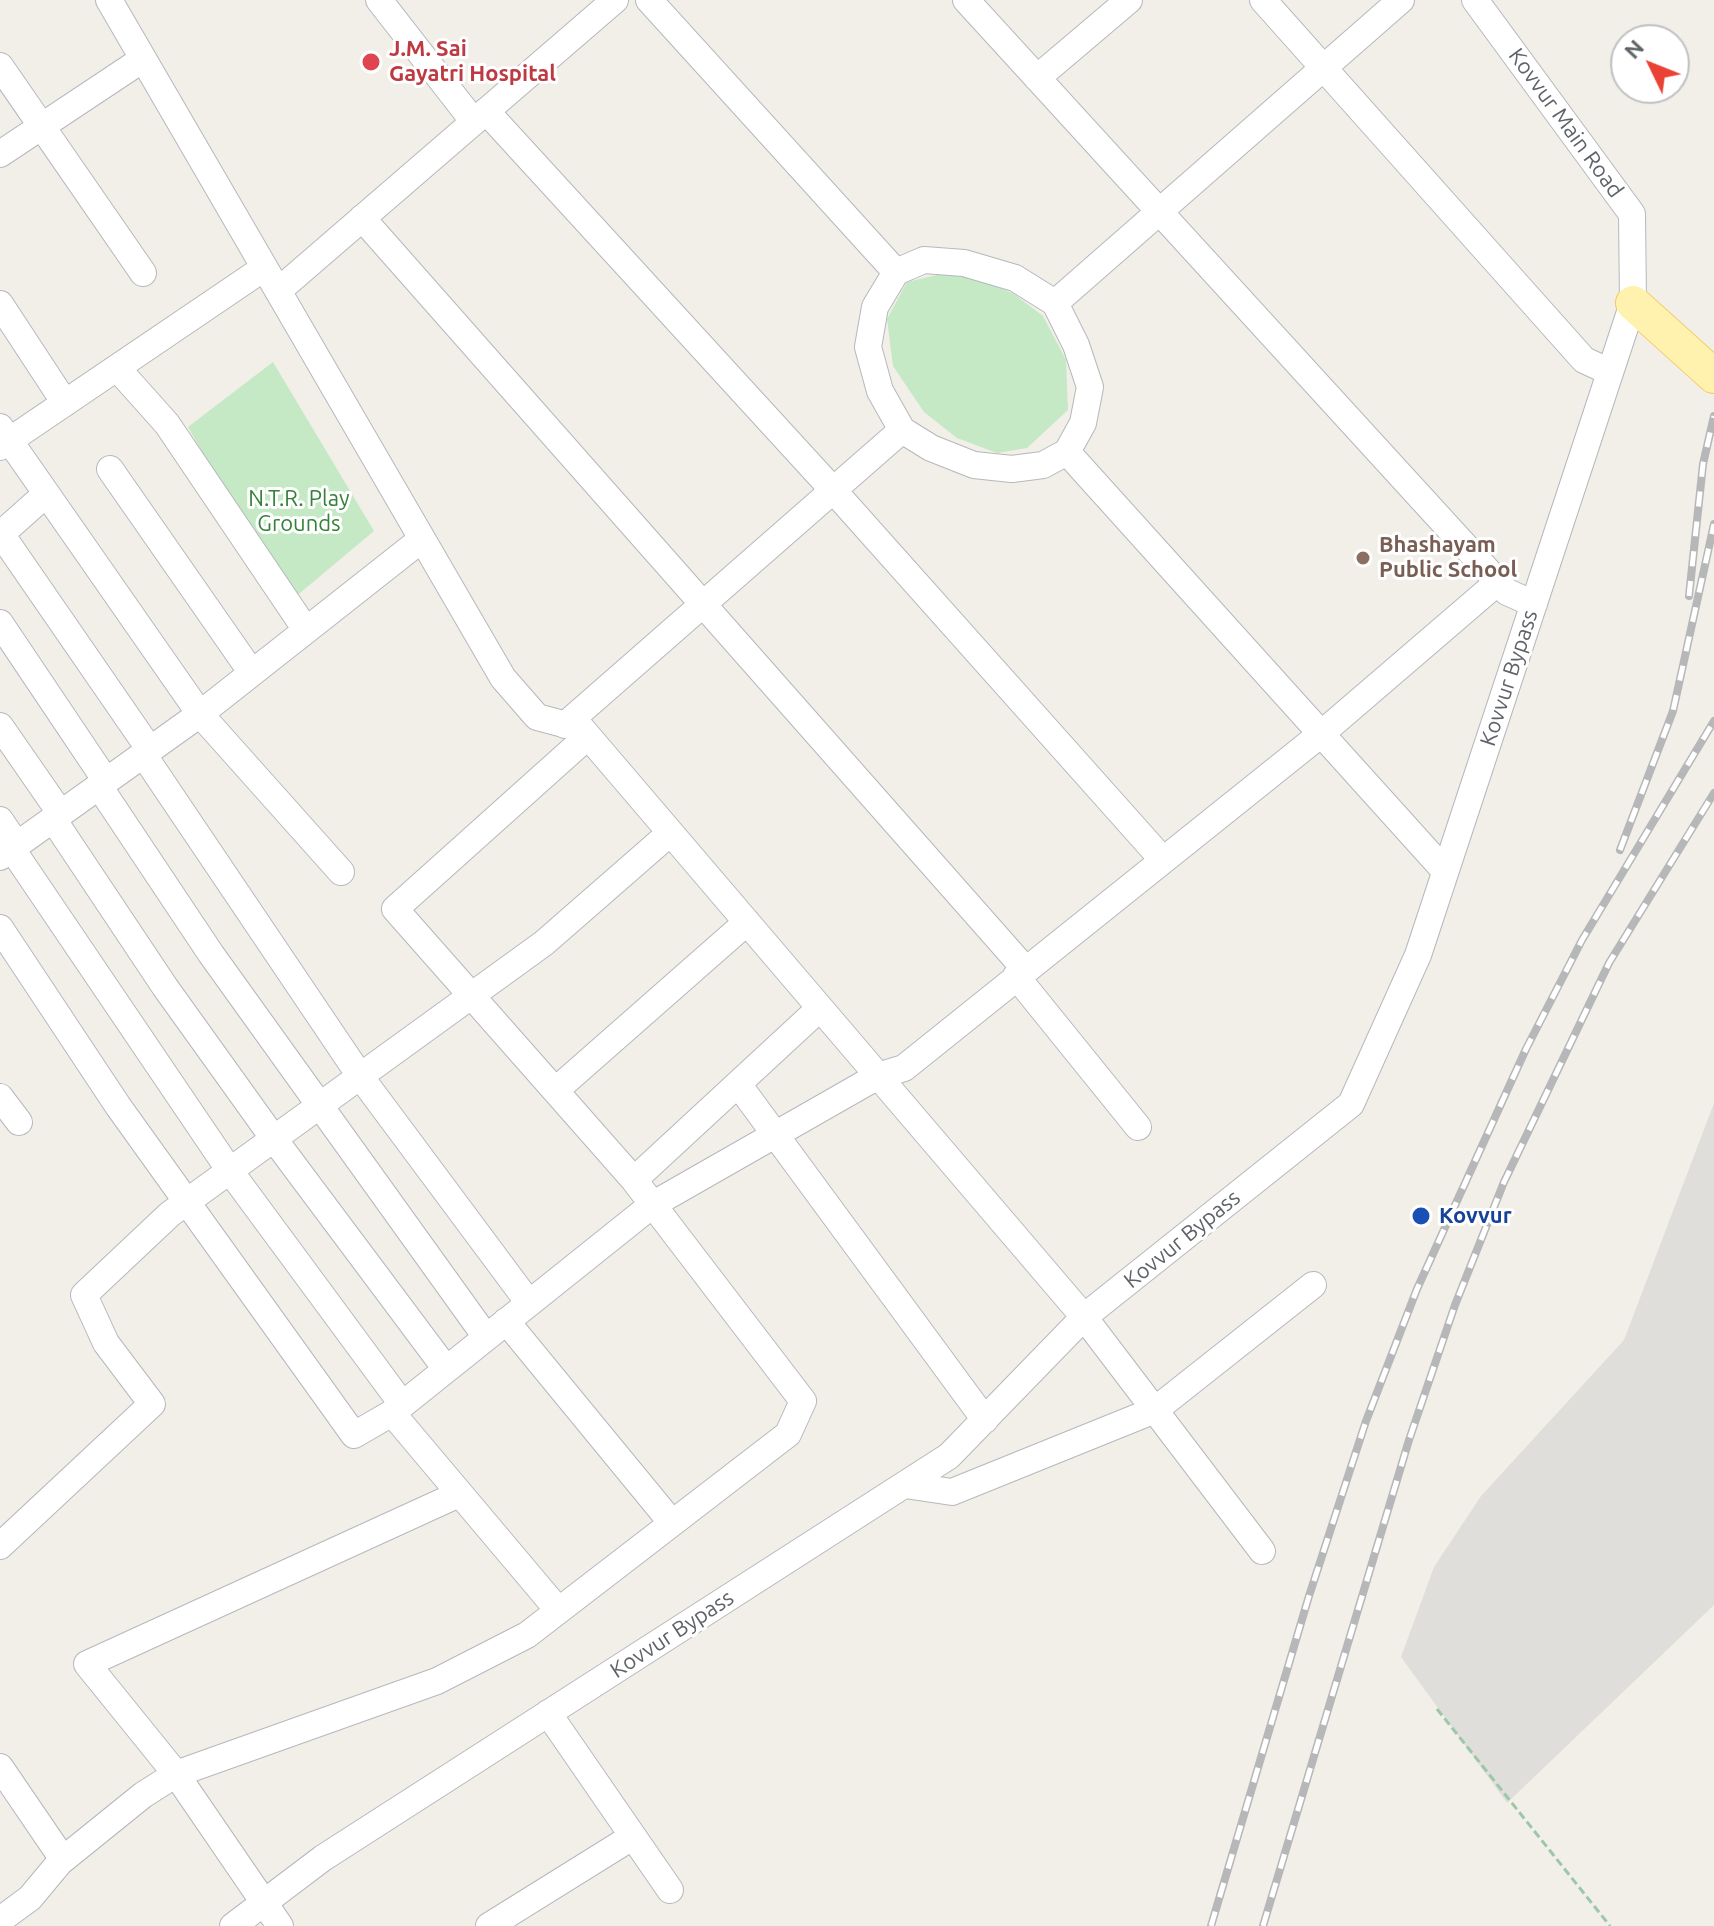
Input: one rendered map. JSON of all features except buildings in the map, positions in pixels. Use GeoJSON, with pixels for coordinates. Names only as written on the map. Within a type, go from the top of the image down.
{"type":"FeatureCollection","features":[{"type":"Feature","properties":{"kind":"main road"},"geometry":{"type":"LineString","coordinates":[[1633,303],[1714,376]]}},
{"type":"Feature","properties":{"kind":"street"},"geometry":{"type":"LineString","coordinates":[[109,0],[503,678],[537,717],[576,730],[670,833],[1084,1317],[1262,1551]]}},
{"type":"Feature","properties":{"kind":"street"},"geometry":{"type":"LineString","coordinates":[[379,0],[480,116],[833,490],[1163,860]]}},
{"type":"Feature","properties":{"kind":"street"},"geometry":{"type":"LineString","coordinates":[[278,291],[615,0]]}},
{"type":"Feature","properties":{"kind":"street"},"geometry":{"type":"LineString","coordinates":[[649,0],[896,272]]}},
{"type":"Feature","properties":{"kind":"street"},"geometry":{"type":"LineString","coordinates":[[966,0],[1507,592],[1534,604]]}},
{"type":"Feature","properties":{"kind":"street"},"geometry":{"type":"LineString","coordinates":[[1037,78],[1129,0]]}},
{"type":"Feature","properties":{"kind":"street"},"geometry":{"type":"LineString","coordinates":[[1263,0],[1584,360],[1610,372]]}},
{"type":"Feature","properties":{"kind":"street"},"geometry":{"type":"LineString","coordinates":[[1055,303],[1324,71],[1401,0]]}},
{"type":"Feature","properties":{"kind":"street","name":"Kovvur Main Road"},"geometry":{"type":"LineString","coordinates":[[1475,0],[1632,214],[1633,303]]}},
{"type":"Feature","properties":{"kind":"street"},"geometry":{"type":"LineString","coordinates":[[0,154],[143,59]]}},
{"type":"Feature","properties":{"kind":"street"},"geometry":{"type":"LineString","coordinates":[[0,66],[143,273]]}},
{"type":"Feature","properties":{"kind":"street"},"geometry":{"type":"LineString","coordinates":[[362,218],[1020,973],[1138,1127]]}},
{"type":"Feature","properties":{"kind":"street"},"geometry":{"type":"LineString","coordinates":[[924,260],[964,263],[1015,278],[1055,303],[1073,336],[1090,387],[1083,423],[1067,452],[1043,465],[1012,469],[974,465],[931,448],[902,430],[880,391],[868,347],[875,307],[896,272],[924,260]]}},
{"type":"Feature","properties":{"kind":"street"},"geometry":{"type":"LineString","coordinates":[[264,268],[65,403],[3,438],[46,494],[200,714],[341,872]]}},
{"type":"Feature","properties":{"kind":"street","name":"Kovvur Bypass"},"geometry":{"type":"LineString","coordinates":[[233,1926],[323,1858],[949,1456],[1084,1317],[1351,1104],[1418,955],[1633,303]]}},
{"type":"Feature","properties":{"kind":"street"},"geometry":{"type":"LineString","coordinates":[[0,304],[65,403]]}},
{"type":"Feature","properties":{"kind":"street"},"geometry":{"type":"LineString","coordinates":[[117,368],[167,424],[306,630]]}},
{"type":"Feature","properties":{"kind":"street"},"geometry":{"type":"LineString","coordinates":[[0,1920],[30,1898],[60,1862],[143,1795],[176,1774],[437,1681],[527,1635],[788,1434],[803,1401],[634,1180],[395,909],[702,605],[902,430]]}},
{"type":"Feature","properties":{"kind":"street"},"geometry":{"type":"LineString","coordinates":[[1067,452],[1445,871]]}},
{"type":"Feature","properties":{"kind":"street"},"geometry":{"type":"LineString","coordinates":[[110,469],[252,673]]}},
{"type":"Feature","properties":{"kind":"street"},"geometry":{"type":"LineString","coordinates":[[46,494],[1,534],[360,1076],[529,1303]]}},
{"type":"Feature","properties":{"kind":"street"},"geometry":{"type":"LineString","coordinates":[[10,850],[200,714],[422,539]]}},
{"type":"Feature","properties":{"kind":"street"},"geometry":{"type":"LineString","coordinates":[[0,928],[185,1203],[354,1435],[397,1408],[652,1205],[878,1076],[904,1068],[1321,734],[1498,582]]}},
{"type":"Feature","properties":{"kind":"street"},"geometry":{"type":"LineString","coordinates":[[0,623],[211,954],[319,1106],[496,1329],[672,1523]]}},
{"type":"Feature","properties":{"kind":"street"},"geometry":{"type":"LineString","coordinates":[[0,726],[165,987],[446,1369]]}},
{"type":"Feature","properties":{"kind":"street"},"geometry":{"type":"LineString","coordinates":[[0,820],[10,850],[397,1408],[459,1494],[558,1610]]}},
{"type":"Feature","properties":{"kind":"street"},"geometry":{"type":"LineString","coordinates":[[0,1546],[152,1404],[106,1343],[84,1295],[185,1203],[544,943],[670,833]]}},
{"type":"Feature","properties":{"kind":"street"},"geometry":{"type":"LineString","coordinates":[[556,1090],[747,922]]}},
{"type":"Feature","properties":{"kind":"street"},"geometry":{"type":"LineString","coordinates":[[634,1180],[820,1008]]}},
{"type":"Feature","properties":{"kind":"street"},"geometry":{"type":"LineString","coordinates":[[738,1084],[985,1420]]}},
{"type":"Feature","properties":{"kind":"street"},"geometry":{"type":"LineString","coordinates":[[0,1097],[19,1122]]}},
{"type":"Feature","properties":{"kind":"street"},"geometry":{"type":"LineString","coordinates":[[905,1485],[952,1492],[1155,1410],[1313,1285]]}},
{"type":"Feature","properties":{"kind":"street"},"geometry":{"type":"LineString","coordinates":[[280,1926],[176,1774],[87,1664],[459,1494]]}},
{"type":"Feature","properties":{"kind":"street"},"geometry":{"type":"LineString","coordinates":[[548,1713],[670,1890]]}},
{"type":"Feature","properties":{"kind":"street"},"geometry":{"type":"LineString","coordinates":[[0,1767],[60,1855],[60,1862]]}},
{"type":"Feature","properties":{"kind":"street"},"geometry":{"type":"LineString","coordinates":[[489,1926],[632,1837]]}},
{"type":"Feature","properties":{"kind":"path"},"geometry":{"type":"LineString","coordinates":[[1437,1709],[1610,1926]]}},
{"type":"Feature","properties":{"kind":"shaded area"},"geometry":{"type":"Polygon","coordinates":[[[1714,1103],[1714,1605],[1507,1803],[1401,1657],[1434,1567],[1481,1496],[1624,1340],[1714,1103]]]}},
{"type":"Feature","properties":{"kind":"green space"},"geometry":{"type":"Polygon","coordinates":[[[941,274],[980,279],[1014,294],[1043,316],[1066,360],[1068,410],[1027,448],[997,453],[957,438],[924,412],[893,366],[887,319],[907,282],[941,274]]]}},
{"type":"Feature","properties":{"kind":"green space","name":"N.T.R. Play Grounds"},"geometry":{"type":"Polygon","coordinates":[[[273,362],[374,531],[288,603],[188,427],[273,362]]]}},
{"type":"Feature","properties":{"kind":"railway"},"geometry":{"type":"LineString","coordinates":[[1689,596],[1703,464],[1714,416]]}},
{"type":"Feature","properties":{"kind":"railway"},"geometry":{"type":"LineString","coordinates":[[1620,850],[1673,711],[1714,524]]}},
{"type":"Feature","properties":{"kind":"railway"},"geometry":{"type":"LineString","coordinates":[[1211,1926],[1309,1596],[1366,1421],[1417,1289],[1526,1049],[1582,940],[1714,721]]}},
{"type":"Feature","properties":{"kind":"railway"},"geometry":{"type":"LineString","coordinates":[[1263,1926],[1409,1440],[1455,1305],[1504,1182],[1609,963],[1714,793]]}},
{"type":"Feature","properties":{"kind":"place","name":"J.M. Sai Gayatri Hospital"},"geometry":{"type":"Point","coordinates":[371,62]}},
{"type":"Feature","properties":{"kind":"place","name":"Bhashayam Public School"},"geometry":{"type":"Point","coordinates":[1363,558]}},
{"type":"Feature","properties":{"kind":"place","name":"Kovvur"},"geometry":{"type":"Point","coordinates":[1421,1216]}}]}
